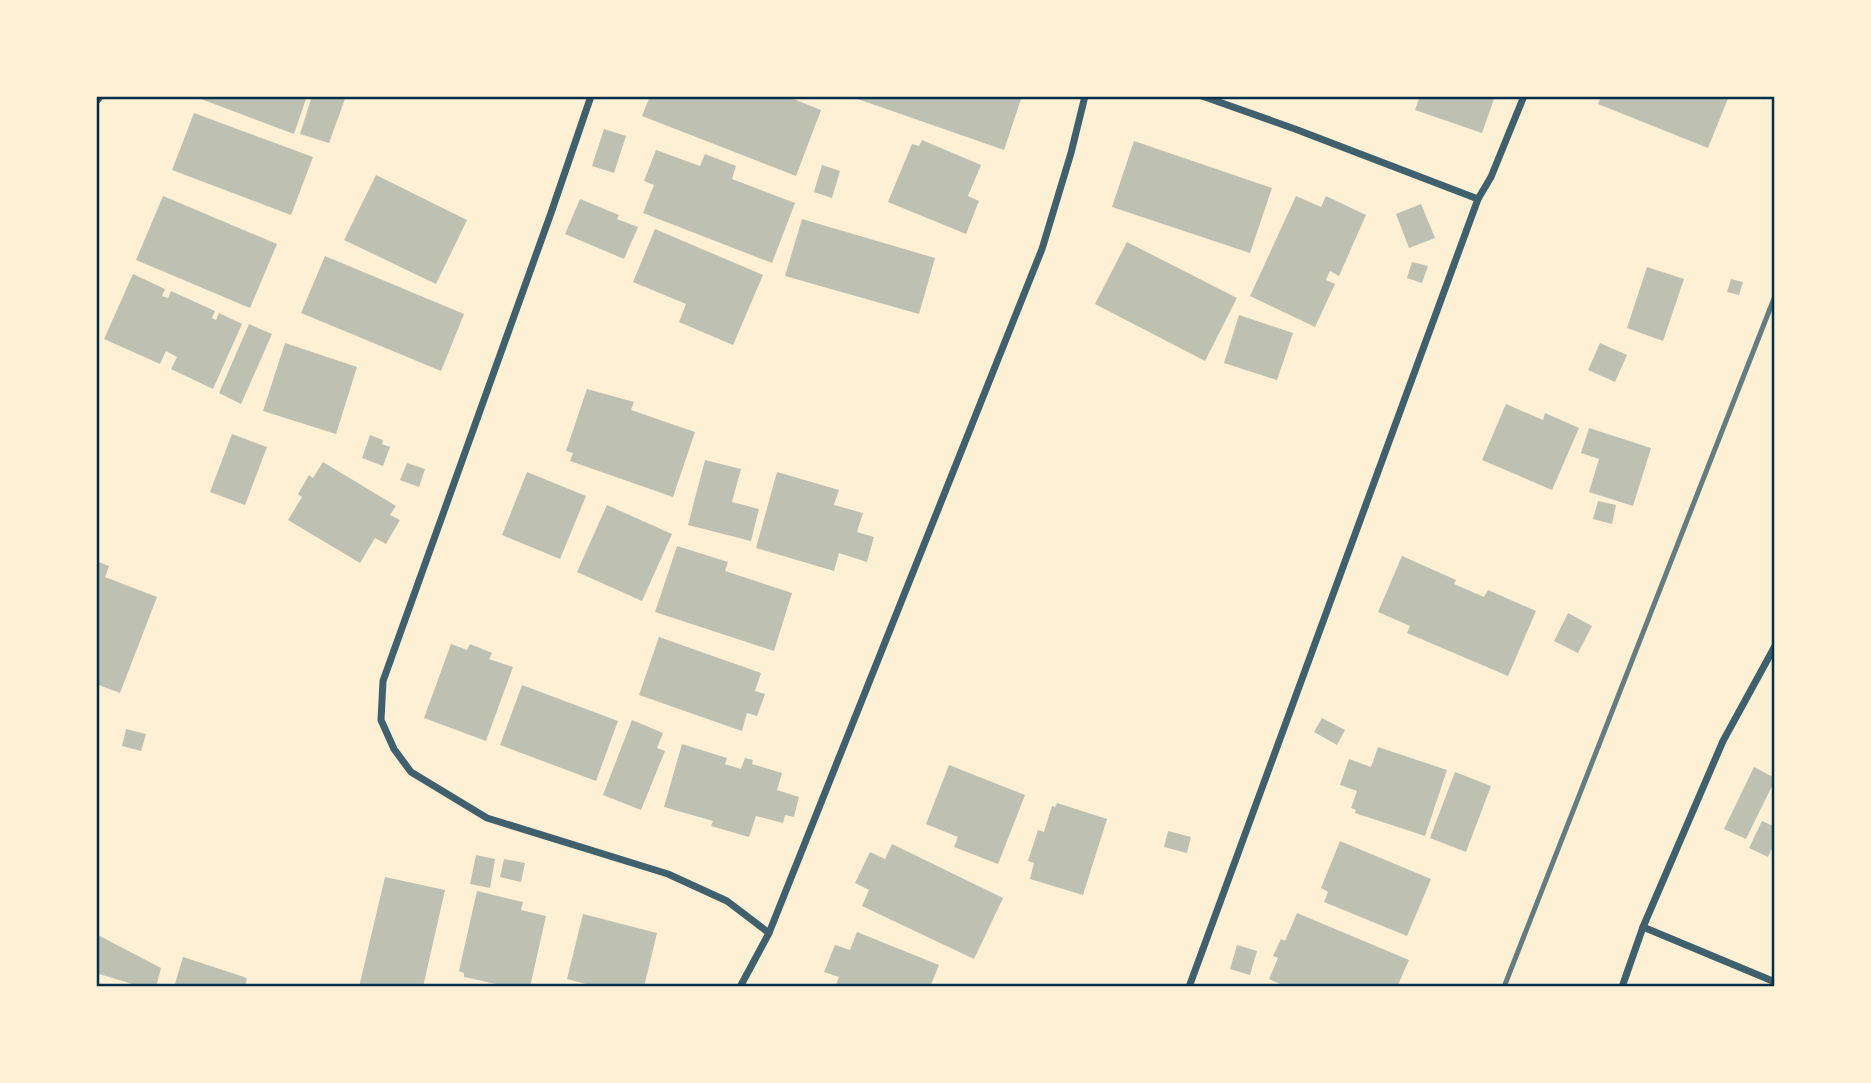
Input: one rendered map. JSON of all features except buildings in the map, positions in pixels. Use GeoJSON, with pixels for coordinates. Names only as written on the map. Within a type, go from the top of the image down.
{"type":"FeatureCollection","features":[{"type":"Feature","properties":{"kind":"street"},"geometry":{"type":"LineString","coordinates":[[591,96],[383,681],[381,720],[394,749],[411,772],[487,818],[668,874],[727,901],[769,933]]}},
{"type":"Feature","properties":{"kind":"street"},"geometry":{"type":"LineString","coordinates":[[740,987],[769,933],[1042,249],[1085,96]]}},
{"type":"Feature","properties":{"kind":"street"},"geometry":{"type":"LineString","coordinates":[[1202,96],[1478,199]]}},
{"type":"Feature","properties":{"kind":"street"},"geometry":{"type":"LineString","coordinates":[[1189,987],[1478,199],[1491,177],[1524,96]]}},
{"type":"Feature","properties":{"kind":"street"},"geometry":{"type":"LineString","coordinates":[[1622,987],[1643,927],[1723,741],[1775,646]]}},
{"type":"Feature","properties":{"kind":"street"},"geometry":{"type":"LineString","coordinates":[[1643,927],[1775,982]]}},
{"type":"Feature","properties":{"kind":"railway"},"geometry":{"type":"LineString","coordinates":[[1504,987],[1775,296]]}}]}
